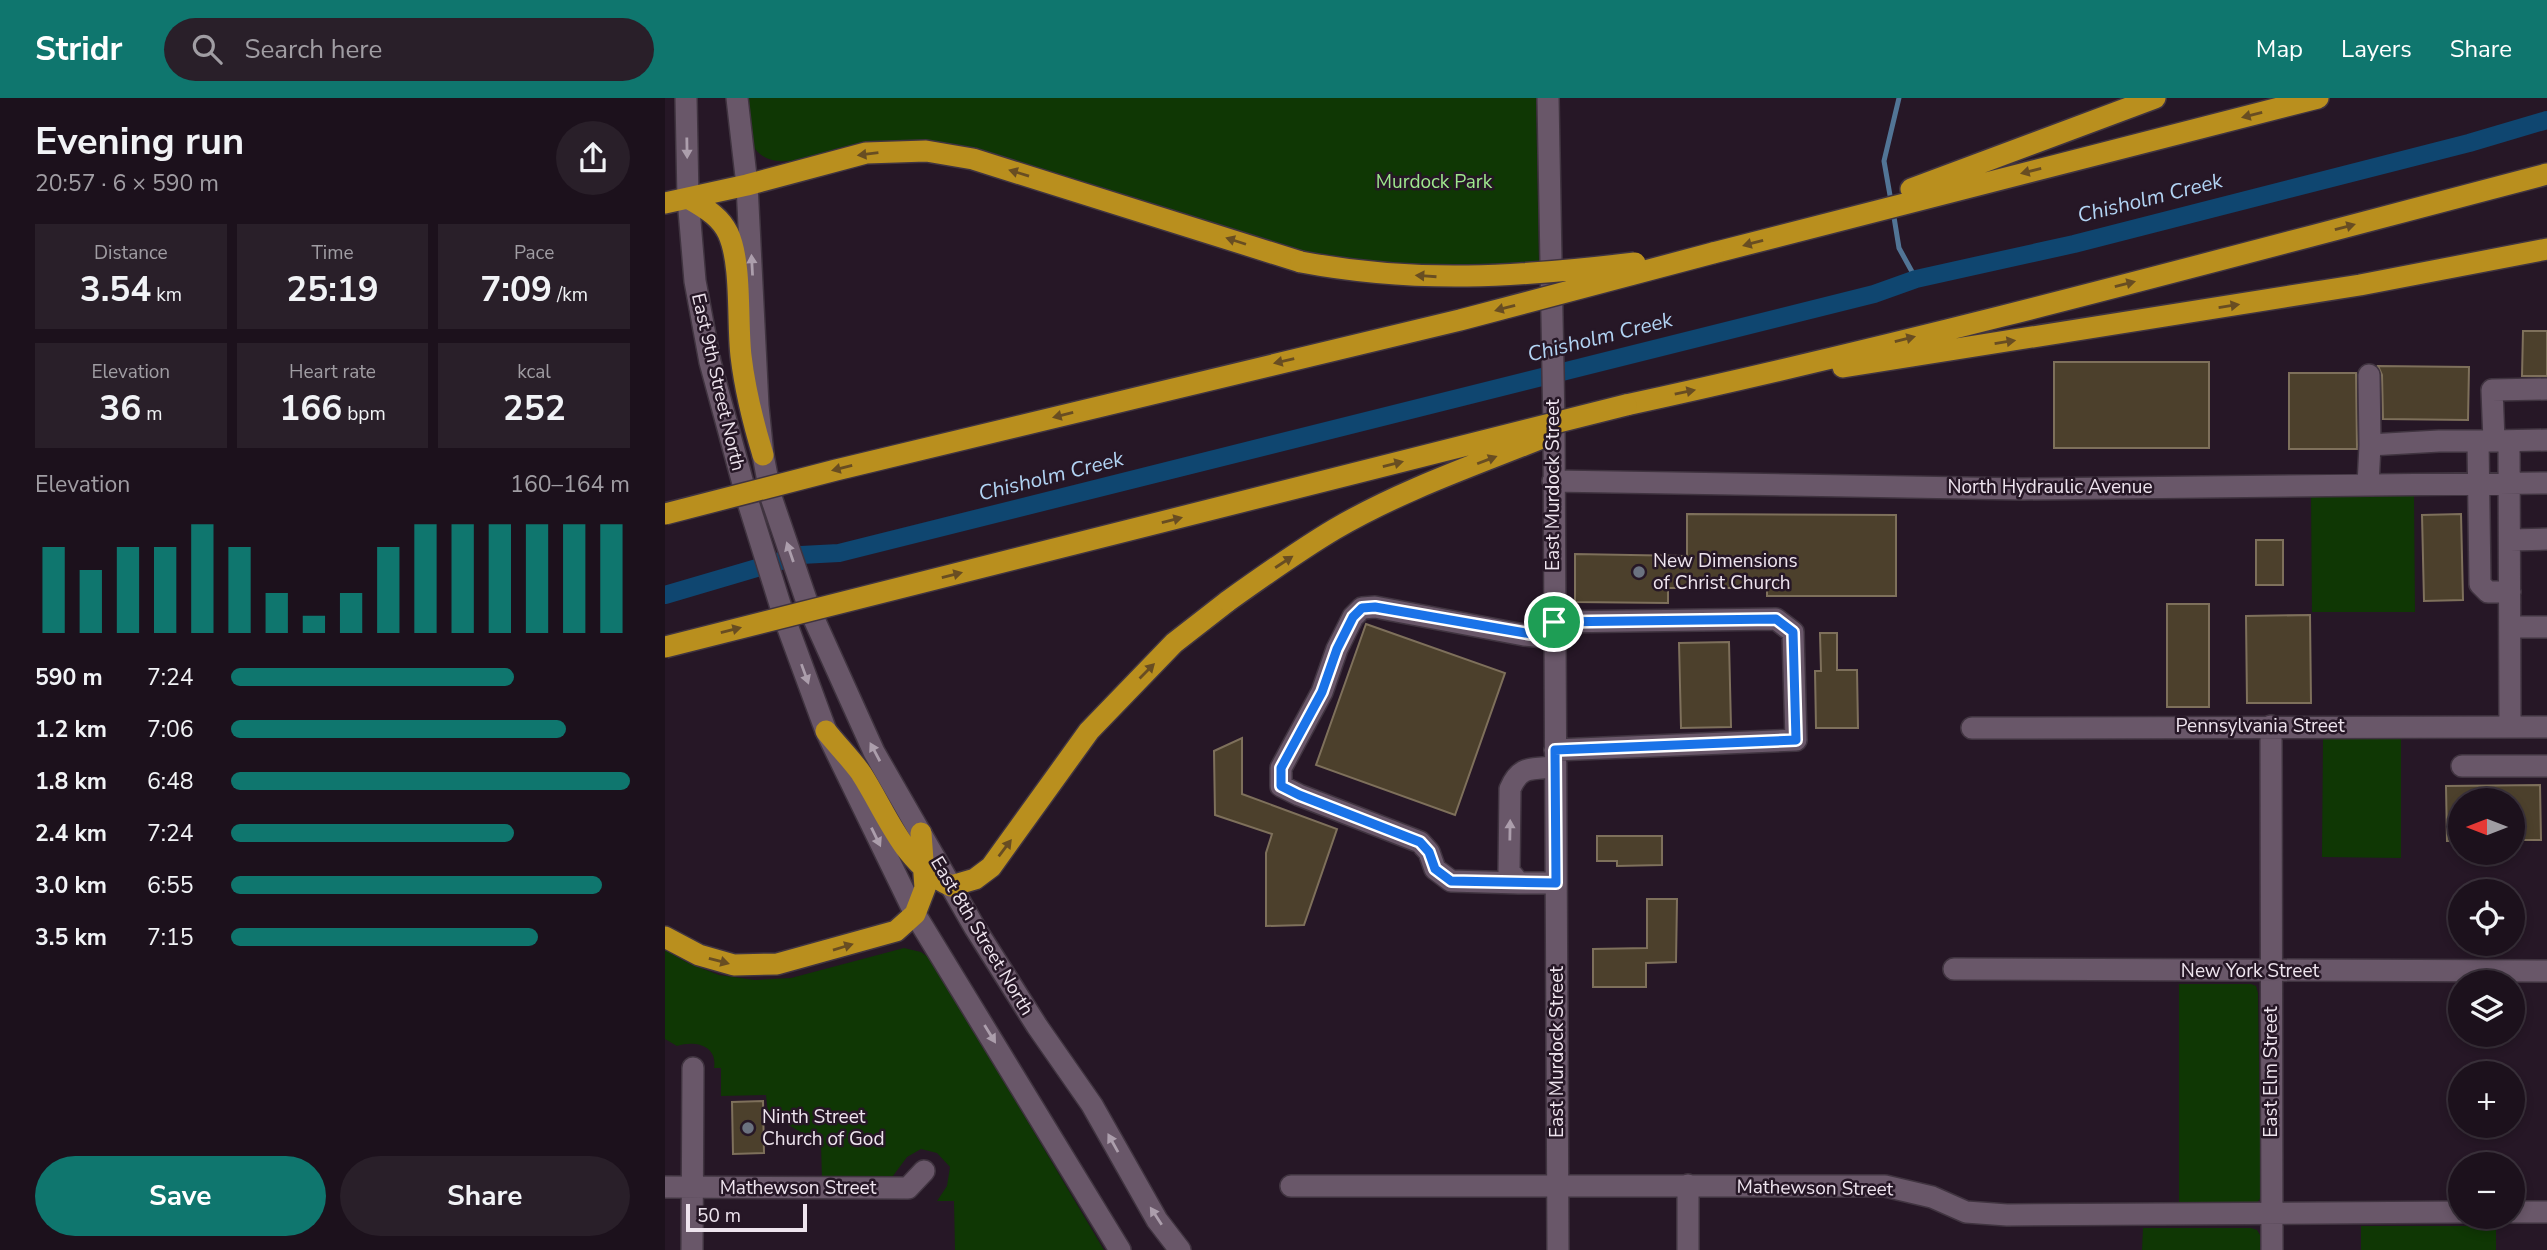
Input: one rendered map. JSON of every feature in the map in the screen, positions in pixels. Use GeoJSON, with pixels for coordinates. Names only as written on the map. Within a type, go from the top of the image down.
{"type":"FeatureCollection","features":[{"type":"Feature","properties":{"kind":"highway"},"geometry":{"type":"LineString","coordinates":[[1794,232],[2155,98]]}},
{"type":"Feature","properties":{"kind":"highway"},"geometry":{"type":"LineString","coordinates":[[665,514],[849,466],[1461,320],[2318,98]]}},
{"type":"Feature","properties":{"kind":"highway"},"geometry":{"type":"LineString","coordinates":[[665,203],[747,185],[866,153],[936,152],[973,159],[1301,262],[1344,270],[1443,278],[1570,271],[1713,253]]}},
{"type":"Feature","properties":{"kind":"highway"},"geometry":{"type":"LineString","coordinates":[[665,647],[1626,405],[1743,380],[2139,281],[2547,174]]}},
{"type":"Feature","properties":{"kind":"highway"},"geometry":{"type":"LineString","coordinates":[[688,198],[716,214],[728,233],[735,265],[741,355],[748,406],[763,455]]}},
{"type":"Feature","properties":{"kind":"highway"},"geometry":{"type":"LineString","coordinates":[[1743,380],[1893,360],[2360,285],[2547,249]]}},
{"type":"Feature","properties":{"kind":"highway"},"geometry":{"type":"LineString","coordinates":[[2455,267],[2547,257]]}},
{"type":"Feature","properties":{"kind":"highway"},"geometry":{"type":"LineString","coordinates":[[826,731],[860,773],[888,822],[925,872],[951,886],[975,879],[991,867],[1090,730],[1174,643],[1228,601],[1336,528],[1393,499],[1439,478],[1626,405]]}},
{"type":"Feature","properties":{"kind":"highway"},"geometry":{"type":"LineString","coordinates":[[665,937],[699,955],[734,965],[777,964],[896,931],[915,914],[925,888],[921,833]]}},
{"type":"Feature","properties":{"kind":"street","name":"East 9th Street North"},"geometry":{"type":"LineString","coordinates":[[687,98],[688,198],[695,281],[710,362],[748,502],[784,617],[826,731]]}},
{"type":"Feature","properties":{"kind":"street","name":"East 9th Street North"},"geometry":{"type":"LineString","coordinates":[[737,98],[747,185],[763,455],[771,497],[809,608]]}},
{"type":"Feature","properties":{"kind":"street","name":"East Murdock Street"},"geometry":{"type":"LineString","coordinates":[[1548,98],[1554,426],[1557,1250]]}},
{"type":"Feature","properties":{"kind":"street"},"geometry":{"type":"LineString","coordinates":[[2368,485],[2369,375]]}},
{"type":"Feature","properties":{"kind":"street"},"geometry":{"type":"LineString","coordinates":[[2510,727],[2509,483],[2494,441],[2492,390],[2547,389]]}},
{"type":"Feature","properties":{"kind":"street"},"geometry":{"type":"LineString","coordinates":[[2369,445],[2547,440]]}},
{"type":"Feature","properties":{"kind":"street"},"geometry":{"type":"LineString","coordinates":[[2494,441],[2479,484],[2480,584],[2488,592],[2510,592]]}},
{"type":"Feature","properties":{"kind":"street","name":"North Hydraulic Avenue"},"geometry":{"type":"LineString","coordinates":[[1553,481],[2023,489],[2547,483]]}},
{"type":"Feature","properties":{"kind":"street"},"geometry":{"type":"LineString","coordinates":[[2510,540],[2547,540]]}},
{"type":"Feature","properties":{"kind":"street"},"geometry":{"type":"LineString","coordinates":[[1514,877],[1510,789],[1523,770],[1555,759],[1796,740],[1793,632],[1776,619],[1554,630],[1375,607],[1362,608],[1353,617],[1337,649],[1322,692],[1281,768],[1281,786],[1420,842],[1429,852],[1435,869],[1451,881],[1514,877],[1556,883]]}},
{"type":"Feature","properties":{"kind":"street","name":"East 8th Street North"},"geometry":{"type":"LineString","coordinates":[[809,608],[874,752],[951,886],[1037,1026],[1092,1105],[1157,1220],[1180,1250]]}},
{"type":"Feature","properties":{"kind":"street"},"geometry":{"type":"LineString","coordinates":[[2510,627],[2547,627]]}},
{"type":"Feature","properties":{"kind":"street","name":"East Elm Street"},"geometry":{"type":"LineString","coordinates":[[2271,726],[2272,1250]]}},
{"type":"Feature","properties":{"kind":"street","name":"Pennsylvania Street"},"geometry":{"type":"LineString","coordinates":[[1972,727],[2547,727]]}},
{"type":"Feature","properties":{"kind":"street"},"geometry":{"type":"LineString","coordinates":[[826,731],[915,914],[1121,1250]]}},
{"type":"Feature","properties":{"kind":"street"},"geometry":{"type":"LineString","coordinates":[[2462,766],[2547,766]]}},
{"type":"Feature","properties":{"kind":"street","name":"New York Street"},"geometry":{"type":"LineString","coordinates":[[1954,969],[2547,971]]}},
{"type":"Feature","properties":{"kind":"street"},"geometry":{"type":"LineString","coordinates":[[692,1250],[693,1068]]}},
{"type":"Feature","properties":{"kind":"street","name":"Mathewson Street"},"geometry":{"type":"LineString","coordinates":[[665,1187],[908,1188],[924,1171]]}},
{"type":"Feature","properties":{"kind":"street"},"geometry":{"type":"LineString","coordinates":[[1688,1185],[1688,1250]]}},
{"type":"Feature","properties":{"kind":"street","name":"Mathewson Street"},"geometry":{"type":"LineString","coordinates":[[1291,1186],[1885,1186],[1932,1197],[1966,1212],[2007,1215],[2448,1212]]}},
{"type":"Feature","properties":{"kind":"street"},"geometry":{"type":"LineString","coordinates":[[1091,1198],[1131,1250]]}},
{"type":"Feature","properties":{"kind":"street"},"geometry":{"type":"LineString","coordinates":[[2525,1212],[2547,1212]]}},
{"type":"Feature","properties":{"kind":"green space","name":"Murdock Park"},"geometry":{"type":"Polygon","coordinates":[[[741,98],[1536,98],[1539,262],[1442,269],[1352,260],[1297,250],[958,145],[872,143],[790,161],[769,159],[760,154],[751,143],[741,98]]]}},
{"type":"Feature","properties":{"kind":"green space"},"geometry":{"type":"Polygon","coordinates":[[[2311,496],[2414,496],[2415,612],[2312,612],[2311,496]]]}},
{"type":"Feature","properties":{"kind":"green space"},"geometry":{"type":"Polygon","coordinates":[[[2323,738],[2401,738],[2401,858],[2322,857],[2323,738]]]}},
{"type":"Feature","properties":{"kind":"green space"},"geometry":{"type":"Polygon","coordinates":[[[904,948],[921,952],[932,960],[1104,1250],[955,1250],[954,1201],[937,1201],[947,1186],[950,1167],[937,1153],[921,1149],[907,1157],[890,1180],[822,1180],[821,1143],[768,1114],[766,1095],[721,1096],[721,1068],[714,1068],[709,1049],[697,1044],[677,1046],[665,1039],[665,950],[688,963],[719,975],[755,980],[791,978],[904,948]]]}},
{"type":"Feature","properties":{"kind":"green space"},"geometry":{"type":"Polygon","coordinates":[[[2179,984],[2256,986],[2261,1197],[2257,1203],[2179,1205],[2179,984]]]}},
{"type":"Feature","properties":{"kind":"green space"},"geometry":{"type":"Polygon","coordinates":[[[2361,1226],[2496,1229],[2496,1250],[2361,1250],[2361,1226]]]}},
{"type":"Feature","properties":{"kind":"green space"},"geometry":{"type":"Polygon","coordinates":[[[2143,1228],[2251,1228],[2257,1230],[2260,1235],[2260,1250],[2142,1250],[2143,1228]]]}},
{"type":"Feature","properties":{"kind":"building"},"geometry":{"type":"Polygon","coordinates":[[[2523,331],[2547,331],[2547,376],[2522,376],[2523,331]]]}},
{"type":"Feature","properties":{"kind":"building"},"geometry":{"type":"Polygon","coordinates":[[[2054,362],[2209,362],[2209,448],[2054,448],[2054,362]]]}},
{"type":"Feature","properties":{"kind":"building"},"geometry":{"type":"Polygon","coordinates":[[[2378,366],[2469,367],[2468,420],[2383,419],[2382,375],[2378,366]]]}},
{"type":"Feature","properties":{"kind":"building"},"geometry":{"type":"Polygon","coordinates":[[[2289,373],[2356,373],[2357,449],[2289,449],[2289,373]]]}},
{"type":"Feature","properties":{"kind":"building"},"geometry":{"type":"Polygon","coordinates":[[[1687,514],[1896,515],[1896,596],[1767,596],[1767,588],[1668,588],[1668,603],[1575,602],[1575,554],[1687,556],[1687,514]]]}},
{"type":"Feature","properties":{"kind":"building"},"geometry":{"type":"Polygon","coordinates":[[[2461,514],[2463,600],[2424,601],[2422,515],[2461,514]]]}},
{"type":"Feature","properties":{"kind":"building"},"geometry":{"type":"Polygon","coordinates":[[[2256,540],[2283,540],[2283,585],[2256,585],[2256,540]]]}},
{"type":"Feature","properties":{"kind":"building"},"geometry":{"type":"Polygon","coordinates":[[[2167,604],[2209,604],[2209,707],[2167,707],[2167,604]]]}},
{"type":"Feature","properties":{"kind":"building"},"geometry":{"type":"Polygon","coordinates":[[[2310,615],[2311,703],[2247,703],[2246,616],[2310,615]]]}},
{"type":"Feature","properties":{"kind":"building"},"geometry":{"type":"Polygon","coordinates":[[[1366,624],[1505,673],[1455,815],[1316,765],[1366,624]]]}},
{"type":"Feature","properties":{"kind":"building"},"geometry":{"type":"Polygon","coordinates":[[[1820,633],[1837,633],[1837,670],[1857,670],[1858,728],[1816,728],[1815,671],[1821,671],[1820,633]]]}},
{"type":"Feature","properties":{"kind":"building"},"geometry":{"type":"Polygon","coordinates":[[[1729,642],[1731,727],[1681,728],[1679,643],[1729,642]]]}},
{"type":"Feature","properties":{"kind":"building"},"geometry":{"type":"Polygon","coordinates":[[[1242,738],[1242,794],[1337,829],[1304,925],[1266,926],[1266,853],[1272,834],[1215,815],[1214,751],[1242,738]]]}},
{"type":"Feature","properties":{"kind":"building"},"geometry":{"type":"Polygon","coordinates":[[[2540,785],[2541,840],[2525,840],[2525,788],[2448,788],[2447,841],[2446,786],[2540,785]]]}},
{"type":"Feature","properties":{"kind":"building"},"geometry":{"type":"Polygon","coordinates":[[[1597,836],[1662,836],[1662,865],[1617,866],[1617,861],[1597,861],[1597,836]]]}},
{"type":"Feature","properties":{"kind":"building"},"geometry":{"type":"Polygon","coordinates":[[[1647,899],[1677,899],[1676,962],[1646,963],[1646,987],[1593,987],[1593,949],[1647,948],[1647,899]]]}},
{"type":"Feature","properties":{"kind":"building","name":"Ninth Street Church of God"},"geometry":{"type":"Polygon","coordinates":[[[763,1101],[764,1153],[733,1154],[732,1102],[763,1101]]]}},
{"type":"Feature","properties":{"kind":"waterway"},"geometry":{"type":"LineString","coordinates":[[1891,201],[1884,161],[1899,98]]}},
{"type":"Feature","properties":{"kind":"waterway","name":"Chisholm Creek"},"geometry":{"type":"LineString","coordinates":[[665,595],[801,555],[839,553],[1874,294],[1916,279],[2074,244],[2469,143],[2547,120]]}},
{"type":"Feature","properties":{"kind":"waterway"},"geometry":{"type":"LineString","coordinates":[[1893,211],[1899,248],[1916,279]]}},
{"type":"Feature","properties":{"kind":"place","name":"New Dimensions of Christ Church"},"geometry":{"type":"Point","coordinates":[1639,572]}},
{"type":"Feature","properties":{"kind":"place","name":"Ninth Street Church of God"},"geometry":{"type":"Point","coordinates":[748,1128]}},
{"type":"Feature","properties":{"kind":"route"},"geometry":{"type":"LineString","coordinates":[[1375,607],[1524,635],[1554,638],[1554,622],[1776,619],[1793,632],[1796,740],[1555,750],[1556,883],[1451,881],[1435,869],[1429,852],[1420,842],[1281,786],[1281,768],[1322,692],[1337,649],[1353,617],[1362,608],[1375,607]]}}]}
